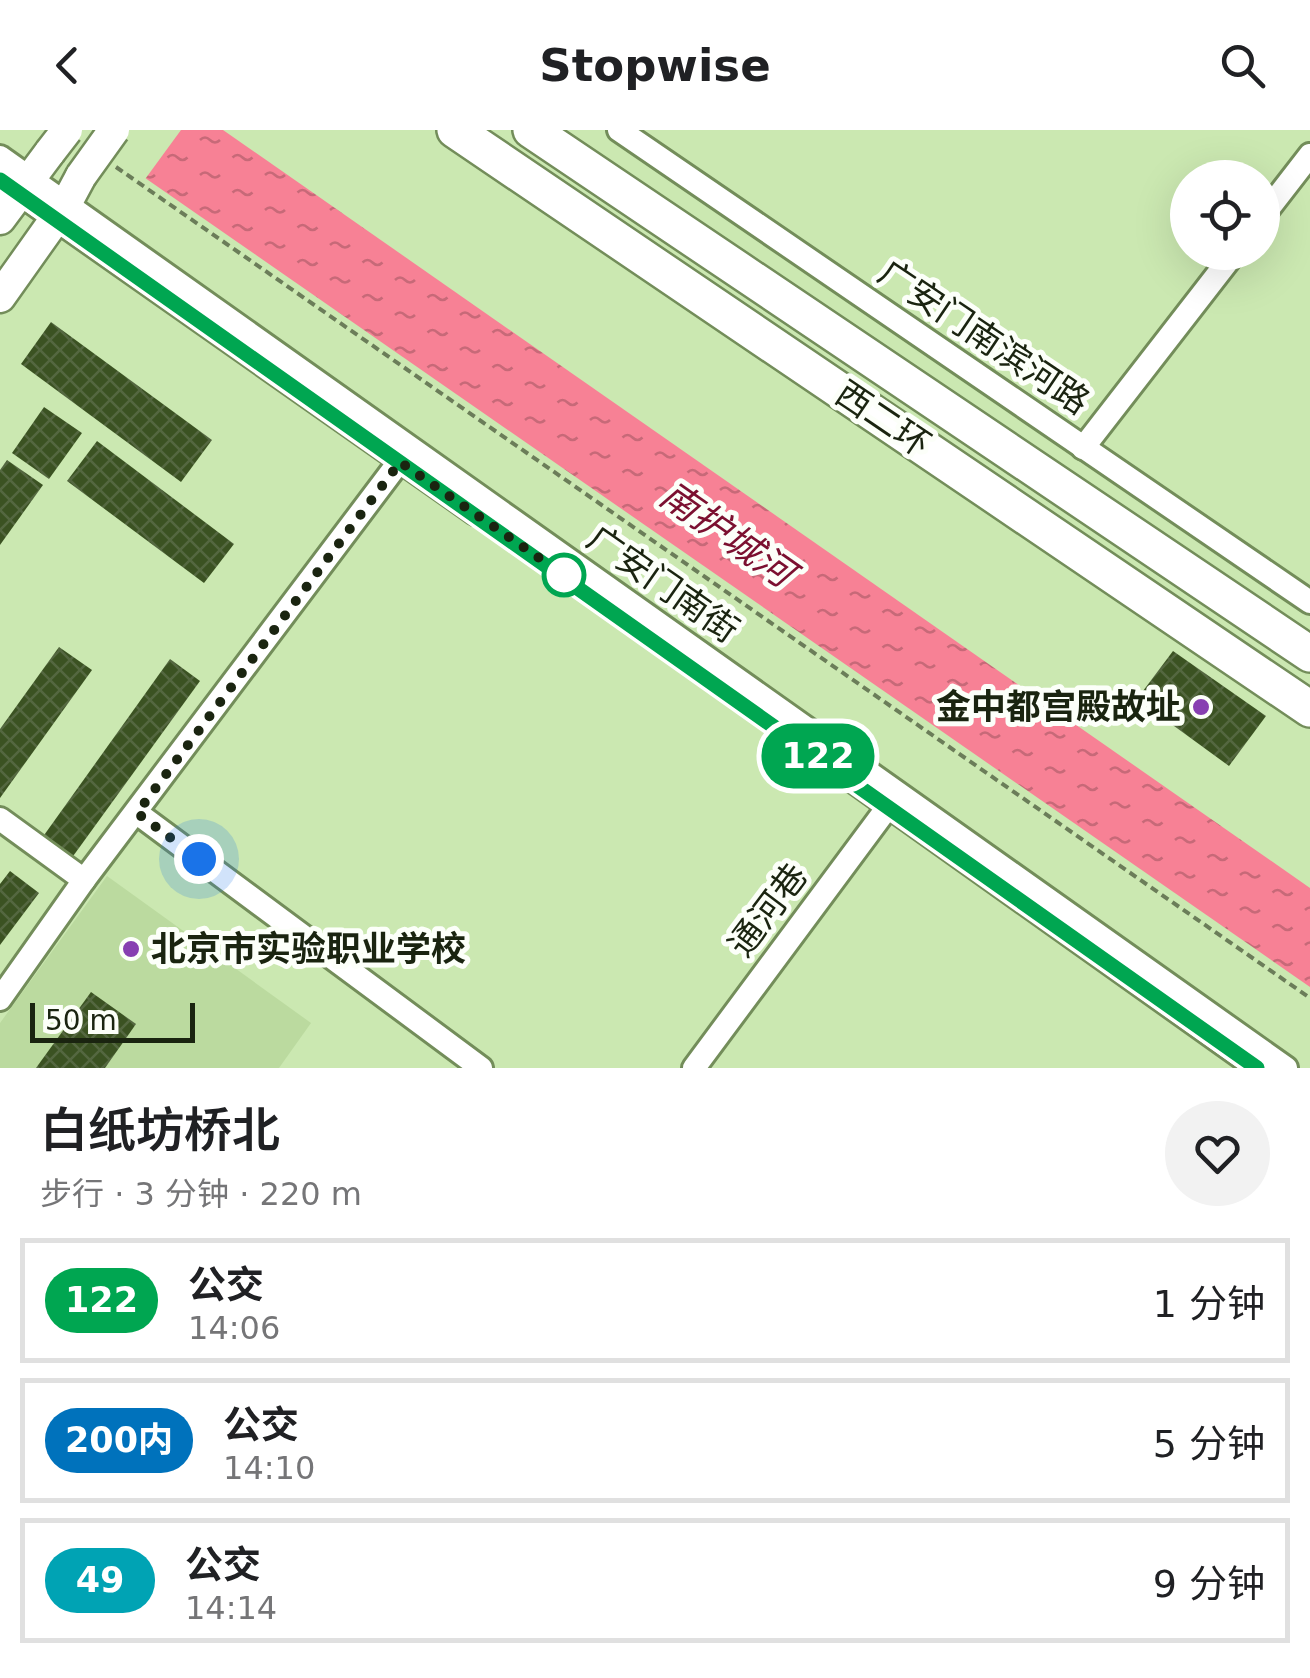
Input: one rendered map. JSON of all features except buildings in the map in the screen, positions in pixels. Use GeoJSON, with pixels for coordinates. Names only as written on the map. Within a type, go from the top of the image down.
{"type":"FeatureCollection","features":[{"type":"Feature","properties":{"kind":"highway","name":"西二环"},"geometry":{"type":"LineString","coordinates":[[455,130],[1310,709]]}},
{"type":"Feature","properties":{"kind":"highway","name":"西二环"},"geometry":{"type":"LineString","coordinates":[[530,130],[1310,654]]}},
{"type":"Feature","properties":{"kind":"main road"},"geometry":{"type":"LineString","coordinates":[[0,296],[114,130]]}},
{"type":"Feature","properties":{"kind":"main road"},"geometry":{"type":"LineString","coordinates":[[0,219],[16,184],[58,141]]}},
{"type":"Feature","properties":{"kind":"street","name":"广安门南滨河路"},"geometry":{"type":"LineString","coordinates":[[618,130],[1310,602]]}},
{"type":"Feature","properties":{"kind":"street"},"geometry":{"type":"LineString","coordinates":[[1280,194],[1310,156]]}},
{"type":"Feature","properties":{"kind":"street","name":"广安门南街"},"geometry":{"type":"LineString","coordinates":[[0,158],[16,184],[893,800],[1286,1068]]}},
{"type":"Feature","properties":{"kind":"street"},"geometry":{"type":"LineString","coordinates":[[1083,448],[1221,270]]}},
{"type":"Feature","properties":{"kind":"street"},"geometry":{"type":"LineString","coordinates":[[0,999],[84,880],[405,455]]}},
{"type":"Feature","properties":{"kind":"street","name":"广安门南街"},"geometry":{"type":"LineString","coordinates":[[893,800],[1257,1068]]}},
{"type":"Feature","properties":{"kind":"street","name":"通河巷"},"geometry":{"type":"LineString","coordinates":[[703,1065],[893,800]]}},
{"type":"Feature","properties":{"kind":"street"},"geometry":{"type":"LineString","coordinates":[[137,813],[480,1068]]}},
{"type":"Feature","properties":{"kind":"street"},"geometry":{"type":"LineString","coordinates":[[0,818],[84,880]]}},
{"type":"Feature","properties":{"kind":"path"},"geometry":{"type":"LineString","coordinates":[[112,164],[1310,998]]}},
{"type":"Feature","properties":{"kind":"shaded area","name":"北京市实验职业学校"},"geometry":{"type":"Polygon","coordinates":[[[107,876],[311,1023],[279,1068],[0,1068],[0,1023],[107,876]]]}},
{"type":"Feature","properties":{"kind":"water","name":"南护城河"},"geometry":{"type":"Polygon","coordinates":[[[76,130],[223,130],[1310,888],[1310,987],[76,130]]]}},
{"type":"Feature","properties":{"kind":"pier"},"geometry":{"type":"Polygon","coordinates":[[[71,130],[181,130],[143,182],[71,130]]]}},
{"type":"Feature","properties":{"kind":"bus line","name":"122"},"geometry":{"type":"LineString","coordinates":[[0,180],[1257,1068]]}},
{"type":"Feature","properties":{"kind":"place","name":"金中都宫殿故址"},"geometry":{"type":"Point","coordinates":[1201,707]}},
{"type":"Feature","properties":{"kind":"place","name":"北京市实验职业学校"},"geometry":{"type":"Point","coordinates":[131,949]}},
{"type":"Feature","properties":{"kind":"route"},"geometry":{"type":"LineString","coordinates":[[199,859],[137,813],[400,462],[574,582],[564,575]]}}]}
